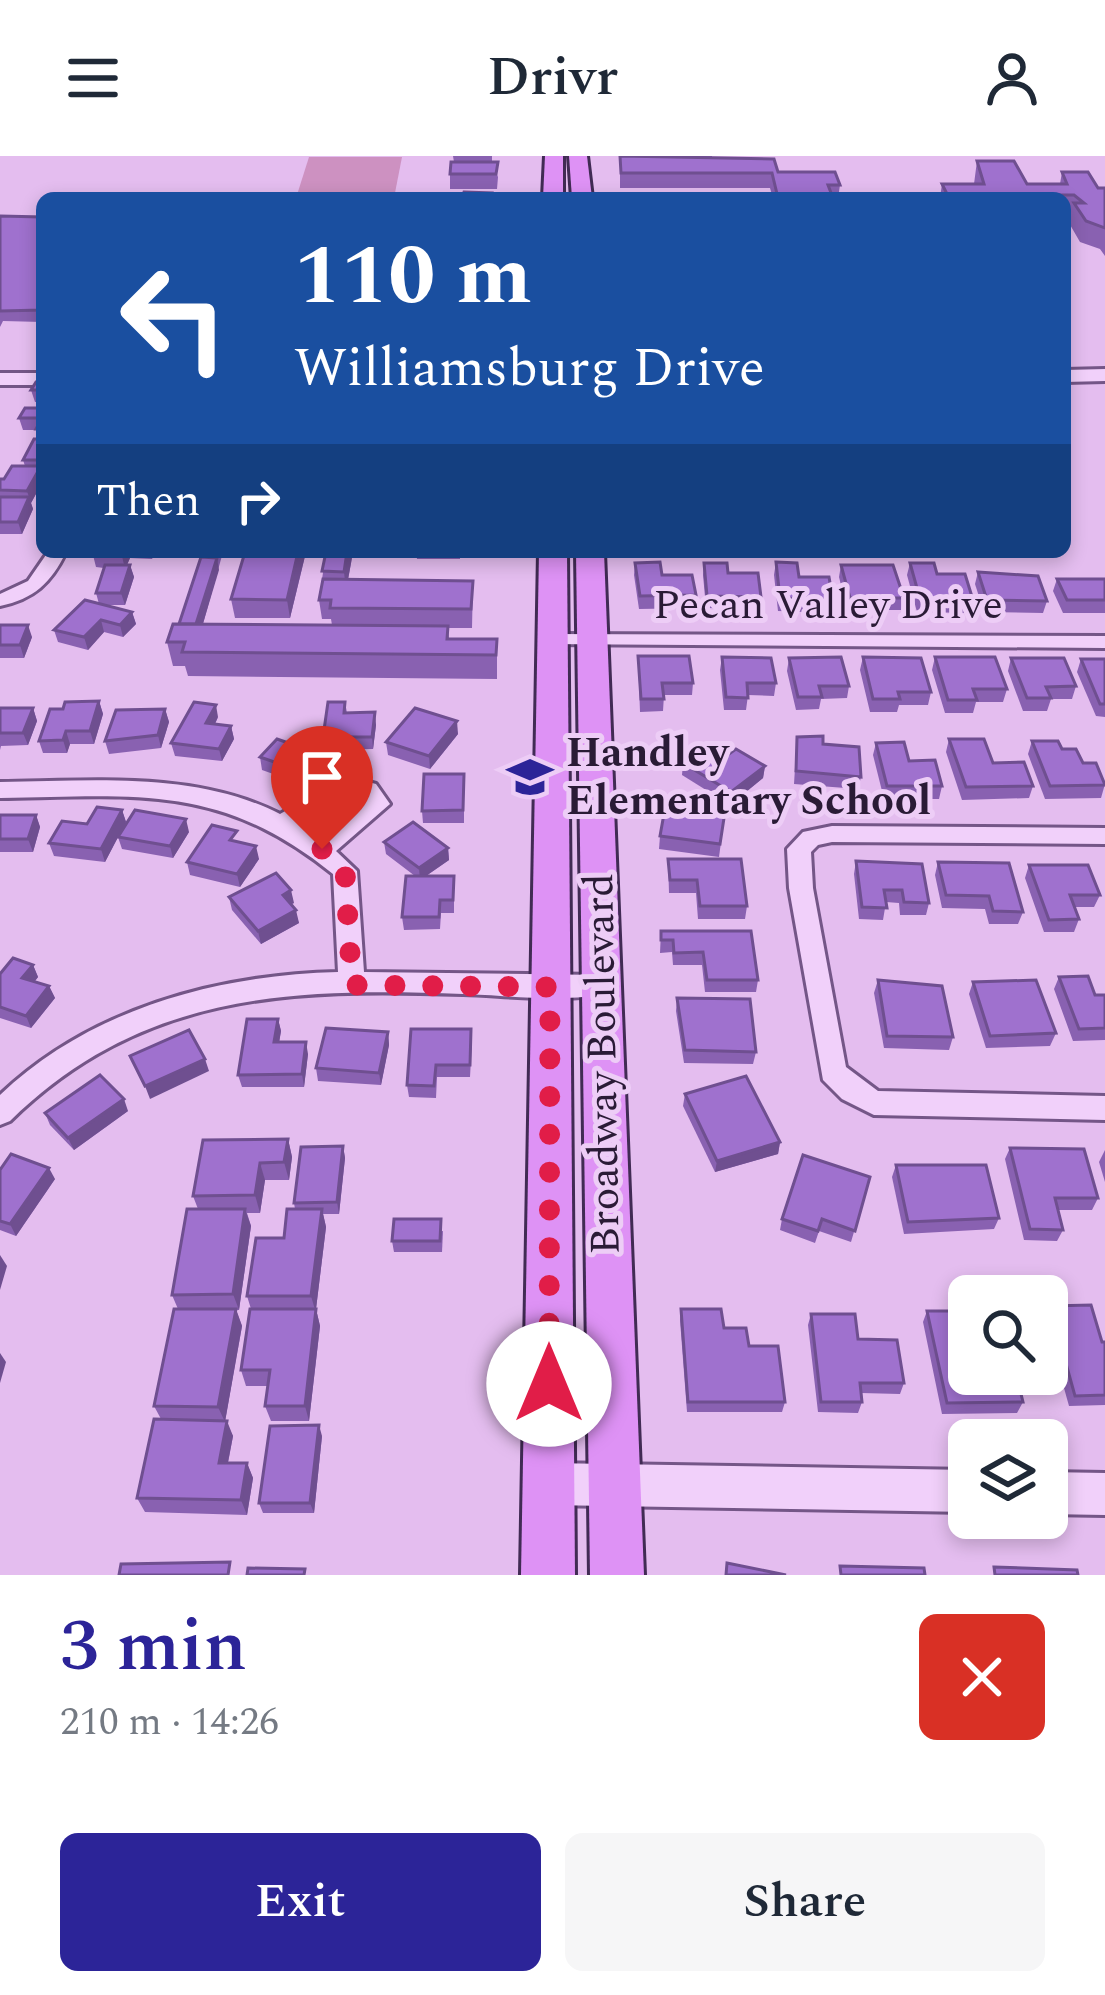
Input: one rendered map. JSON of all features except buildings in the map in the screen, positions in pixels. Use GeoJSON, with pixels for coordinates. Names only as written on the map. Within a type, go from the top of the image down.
{"type":"FeatureCollection","features":[{"type":"Feature","properties":{"kind":"main road"},"geometry":{"type":"LineString","coordinates":[[553,192],[554,157],[579,158],[582,192]]}},
{"type":"Feature","properties":{"kind":"main road","name":"Broadway Boulevard"},"geometry":{"type":"LineString","coordinates":[[548,1575],[553,558]]}},
{"type":"Feature","properties":{"kind":"main road","name":"Broadway Boulevard"},"geometry":{"type":"LineString","coordinates":[[590,558],[617,1575]]}},
{"type":"Feature","properties":{"kind":"street"},"geometry":{"type":"LineString","coordinates":[[0,366],[36,366]]}},
{"type":"Feature","properties":{"kind":"street"},"geometry":{"type":"LineString","coordinates":[[1071,376],[1105,375]]}},
{"type":"Feature","properties":{"kind":"street"},"geometry":{"type":"LineString","coordinates":[[0,379],[36,379]]}},
{"type":"Feature","properties":{"kind":"street"},"geometry":{"type":"LineString","coordinates":[[0,600],[22,597],[53,558]]}},
{"type":"Feature","properties":{"kind":"street","name":"Pecan Valley Drive"},"geometry":{"type":"LineString","coordinates":[[551,640],[1105,642]]}},
{"type":"Feature","properties":{"kind":"street"},"geometry":{"type":"LineString","coordinates":[[284,823],[346,784],[368,788],[379,804],[322,849]]}},
{"type":"Feature","properties":{"kind":"street"},"geometry":{"type":"LineString","coordinates":[[0,790],[184,793],[240,803],[284,823],[345,871],[352,985]]}},
{"type":"Feature","properties":{"kind":"street"},"geometry":{"type":"LineString","coordinates":[[1105,836],[832,834],[811,838],[800,849],[801,888],[833,1072],[852,1091],[874,1103],[1105,1108]]}},
{"type":"Feature","properties":{"kind":"street"},"geometry":{"type":"LineString","coordinates":[[4,1100],[80,1046],[221,994],[279,985],[601,985]]}},
{"type":"Feature","properties":{"kind":"street"},"geometry":{"type":"LineString","coordinates":[[548,1484],[948,1491]]}},
{"type":"Feature","properties":{"kind":"street"},"geometry":{"type":"LineString","coordinates":[[1068,1493],[1105,1494]]}},
{"type":"Feature","properties":{"kind":"shaded area"},"geometry":{"type":"Polygon","coordinates":[[[309,157],[402,157],[395,192],[298,192],[309,157]]]}},
{"type":"Feature","properties":{"kind":"place","name":"Handley Elementary School"},"geometry":{"type":"Point","coordinates":[530,777]}},
{"type":"Feature","properties":{"kind":"route"},"geometry":{"type":"LineString","coordinates":[[322,849],[345,871],[352,985],[550,987],[549,1384]]}}]}
